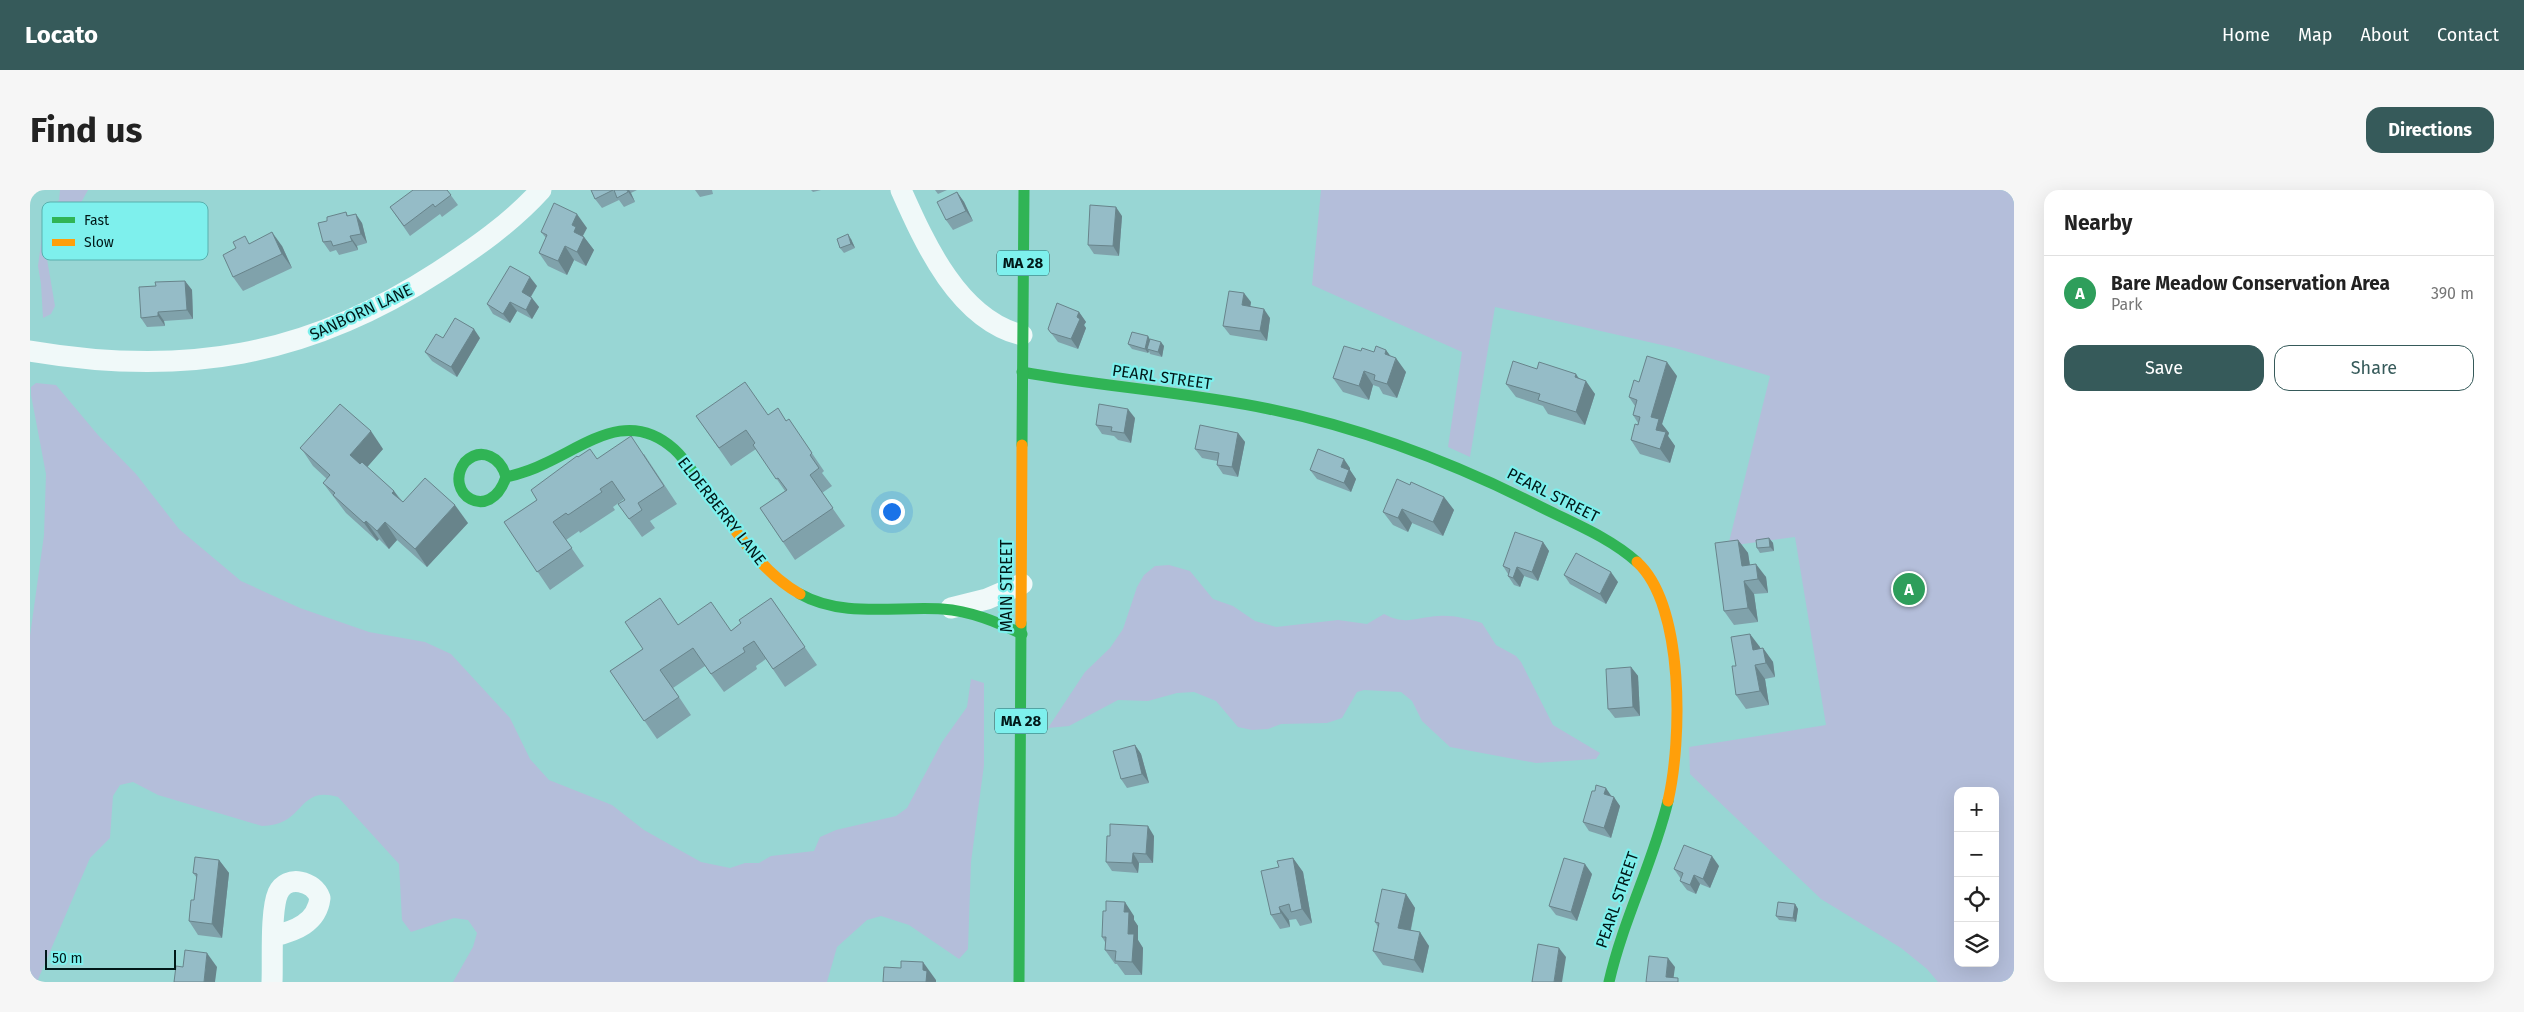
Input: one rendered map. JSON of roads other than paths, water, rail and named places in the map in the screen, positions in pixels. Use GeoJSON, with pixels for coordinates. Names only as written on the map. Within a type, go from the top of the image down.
{"type":"FeatureCollection","features":[{"type":"Feature","properties":{"kind":"street","name":"SANBORN LANE"},"geometry":{"type":"LineString","coordinates":[[30,351],[90,360],[161,362],[232,355],[295,342],[336,328],[401,296],[494,234],[517,215],[541,190]]}},
{"type":"Feature","properties":{"kind":"street"},"geometry":{"type":"LineString","coordinates":[[901,190],[918,230],[956,289],[989,322],[1010,332],[1022,335]]}},
{"type":"Feature","properties":{"kind":"street","name":"MAIN STREET"},"geometry":{"type":"LineString","coordinates":[[1019,982],[1024,190]]}},
{"type":"Feature","properties":{"kind":"street","name":"PEARL STREET"},"geometry":{"type":"LineString","coordinates":[[1022,372],[1112,387],[1267,408],[1319,421],[1432,456],[1456,465],[1578,526],[1612,545],[1646,570],[1659,592],[1668,621],[1674,688],[1674,768],[1666,807],[1621,932],[1609,982]]}},
{"type":"Feature","properties":{"kind":"street","name":"ELDERBERRY LANE"},"geometry":{"type":"LineString","coordinates":[[506,477],[526,472],[584,441],[612,431],[646,432],[663,440],[674,449],[756,557],[788,587],[817,602],[841,607],[944,609],[987,619],[1022,634]]}},
{"type":"Feature","properties":{"kind":"street"},"geometry":{"type":"LineString","coordinates":[[481,454],[492,456],[501,463],[506,477],[500,495],[483,502],[472,500],[464,495],[458,483],[458,474],[462,464],[470,457],[481,454]]}},
{"type":"Feature","properties":{"kind":"street","name":"ELDERBERRY LANE"},"geometry":{"type":"LineString","coordinates":[[944,609],[987,599],[1022,584]]}},
{"type":"Feature","properties":{"kind":"street"},"geometry":{"type":"LineString","coordinates":[[272,982],[274,936]]}},
{"type":"Feature","properties":{"kind":"place","name":"Bare Meadow Conservation Area"},"geometry":{"type":"Point","coordinates":[1909,589]}}]}
